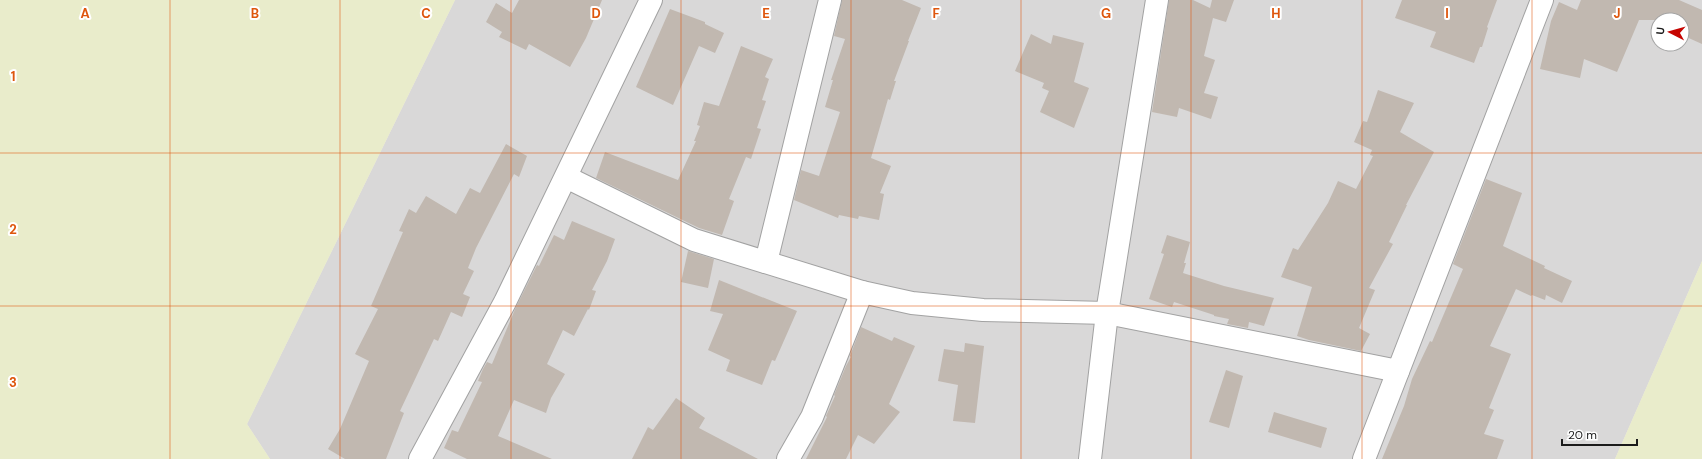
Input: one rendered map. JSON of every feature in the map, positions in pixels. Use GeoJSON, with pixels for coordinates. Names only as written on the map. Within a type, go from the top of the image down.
{"type":"FeatureCollection","features":[{"type":"Feature","properties":{"kind":"street"},"geometry":{"type":"LineString","coordinates":[[420,459],[504,302],[651,0]]}},
{"type":"Feature","properties":{"kind":"street"},"geometry":{"type":"LineString","coordinates":[[766,262],[830,0]]}},
{"type":"Feature","properties":{"kind":"street"},"geometry":{"type":"LineString","coordinates":[[1090,459],[1107,313],[1157,0]]}},
{"type":"Feature","properties":{"kind":"street"},"geometry":{"type":"LineString","coordinates":[[1364,459],[1542,0]]}},
{"type":"Feature","properties":{"kind":"street"},"geometry":{"type":"LineString","coordinates":[[566,177],[694,240],[862,292],[912,303],[983,310],[1107,313],[1398,371]]}},
{"type":"Feature","properties":{"kind":"street"},"geometry":{"type":"LineString","coordinates":[[788,459],[812,418],[862,292]]}},
{"type":"Feature","properties":{"kind":"shaded area"},"geometry":{"type":"Polygon","coordinates":[[[455,0],[1702,0],[1702,261],[1615,459],[270,459],[247,424],[455,0]]]}},
{"type":"Feature","properties":{"kind":"green space"},"geometry":{"type":"Polygon","coordinates":[[[0,0],[455,0],[247,424],[270,459],[0,459],[0,0]]]}},
{"type":"Feature","properties":{"kind":"green space"},"geometry":{"type":"Polygon","coordinates":[[[1702,261],[1702,459],[1615,459],[1702,261]]]}},
{"type":"Feature","properties":{"kind":"building"},"geometry":{"type":"Polygon","coordinates":[[[519,0],[602,0],[586,38],[570,67],[529,44],[526,50],[499,37],[502,32],[486,22],[496,3],[512,13],[519,0]]]}},
{"type":"Feature","properties":{"kind":"building"},"geometry":{"type":"Polygon","coordinates":[[[842,0],[902,0],[921,8],[894,81],[896,81],[890,100],[888,99],[871,158],[891,166],[880,193],[884,194],[879,220],[859,216],[858,219],[839,215],[838,218],[794,200],[801,170],[819,176],[840,112],[825,107],[833,80],[831,80],[845,39],[834,36],[842,0]]]}},
{"type":"Feature","properties":{"kind":"building"},"geometry":{"type":"Polygon","coordinates":[[[1169,0],[1193,0],[1210,8],[1212,0],[1234,0],[1226,22],[1213,18],[1204,56],[1215,60],[1204,93],[1218,97],[1211,119],[1179,108],[1177,117],[1152,112],[1169,0]]]}},
{"type":"Feature","properties":{"kind":"building"},"geometry":{"type":"Polygon","coordinates":[[[1402,0],[1497,0],[1487,27],[1488,28],[1482,47],[1480,47],[1474,63],[1430,47],[1436,32],[1395,18],[1402,0]]]}},
{"type":"Feature","properties":{"kind":"building"},"geometry":{"type":"Polygon","coordinates":[[[1581,0],[1679,0],[1702,10],[1702,44],[1690,39],[1690,12],[1650,12],[1650,20],[1639,20],[1617,72],[1584,59],[1580,78],[1540,69],[1551,21],[1559,2],[1577,10],[1581,0]]]}},
{"type":"Feature","properties":{"kind":"building"},"geometry":{"type":"Polygon","coordinates":[[[670,9],[705,22],[705,24],[724,33],[715,53],[699,46],[673,105],[636,87],[670,9]]]}},
{"type":"Feature","properties":{"kind":"building"},"geometry":{"type":"Polygon","coordinates":[[[1031,34],[1051,44],[1053,35],[1084,43],[1074,82],[1089,88],[1074,128],[1040,112],[1049,91],[1042,88],[1044,83],[1015,71],[1031,34]]]}},
{"type":"Feature","properties":{"kind":"building"},"geometry":{"type":"Polygon","coordinates":[[[741,46],[773,59],[765,77],[769,79],[762,100],[766,101],[757,128],[761,129],[751,159],[746,157],[729,199],[734,201],[722,235],[699,228],[596,178],[605,152],[678,180],[696,141],[694,141],[700,126],[697,125],[704,102],[719,106],[741,46]]]}},
{"type":"Feature","properties":{"kind":"building"},"geometry":{"type":"Polygon","coordinates":[[[1378,90],[1414,103],[1400,132],[1434,152],[1406,205],[1389,242],[1393,244],[1369,288],[1375,290],[1359,328],[1370,334],[1361,351],[1297,336],[1312,287],[1281,277],[1293,248],[1298,250],[1328,203],[1338,181],[1356,189],[1373,156],[1370,155],[1372,150],[1354,142],[1363,121],[1367,122],[1378,90]]]}},
{"type":"Feature","properties":{"kind":"building"},"geometry":{"type":"Polygon","coordinates":[[[506,144],[527,156],[519,177],[514,174],[476,248],[468,268],[474,271],[463,294],[470,297],[462,317],[451,312],[438,341],[434,339],[400,411],[404,413],[386,459],[345,459],[328,449],[340,429],[369,361],[355,354],[378,309],[371,306],[403,232],[399,231],[409,209],[416,213],[426,196],[456,214],[470,188],[480,193],[506,144]]]}},
{"type":"Feature","properties":{"kind":"building"},"geometry":{"type":"Polygon","coordinates":[[[1486,179],[1522,193],[1503,246],[1572,281],[1562,303],[1546,295],[1545,300],[1532,295],[1531,296],[1516,289],[1490,346],[1511,354],[1489,408],[1494,410],[1484,434],[1504,440],[1497,459],[1382,459],[1404,406],[1412,379],[1430,341],[1432,342],[1463,269],[1453,264],[1486,179]]]}},
{"type":"Feature","properties":{"kind":"building"},"geometry":{"type":"Polygon","coordinates":[[[572,221],[615,239],[607,261],[592,290],[596,291],[589,310],[588,309],[574,336],[563,330],[547,364],[565,374],[551,398],[546,413],[514,400],[498,436],[552,459],[467,459],[444,448],[452,430],[458,432],[482,382],[478,381],[483,369],[487,362],[492,364],[516,307],[537,265],[539,266],[554,235],[564,240],[572,221]]]}},
{"type":"Feature","properties":{"kind":"building"},"geometry":{"type":"Polygon","coordinates":[[[1167,235],[1190,242],[1184,263],[1186,263],[1183,273],[1224,286],[1274,298],[1264,326],[1249,322],[1248,328],[1227,324],[1229,319],[1214,316],[1174,302],[1172,307],[1149,299],[1164,254],[1161,253],[1167,235]]]}},
{"type":"Feature","properties":{"kind":"building"},"geometry":{"type":"Polygon","coordinates":[[[688,251],[714,259],[708,288],[681,282],[688,251]]]}},
{"type":"Feature","properties":{"kind":"building"},"geometry":{"type":"Polygon","coordinates":[[[719,280],[797,311],[775,361],[772,360],[762,385],[726,371],[730,360],[708,350],[723,314],[710,311],[719,280]]]}},
{"type":"Feature","properties":{"kind":"building"},"geometry":{"type":"Polygon","coordinates":[[[861,327],[892,341],[894,337],[915,346],[889,404],[900,412],[874,444],[858,435],[846,459],[806,459],[827,417],[826,416],[851,357],[850,356],[861,327]]]}},
{"type":"Feature","properties":{"kind":"building"},"geometry":{"type":"Polygon","coordinates":[[[965,343],[984,346],[975,423],[953,421],[958,385],[938,381],[944,349],[964,352],[965,343]]]}},
{"type":"Feature","properties":{"kind":"building"},"geometry":{"type":"Polygon","coordinates":[[[1226,370],[1243,376],[1229,428],[1209,422],[1226,370]]]}},
{"type":"Feature","properties":{"kind":"building"},"geometry":{"type":"Polygon","coordinates":[[[676,398],[705,418],[699,428],[758,459],[632,459],[648,427],[653,430],[676,398]]]}},
{"type":"Feature","properties":{"kind":"building"},"geometry":{"type":"Polygon","coordinates":[[[1274,412],[1327,428],[1321,448],[1268,432],[1274,412]]]}}]}
